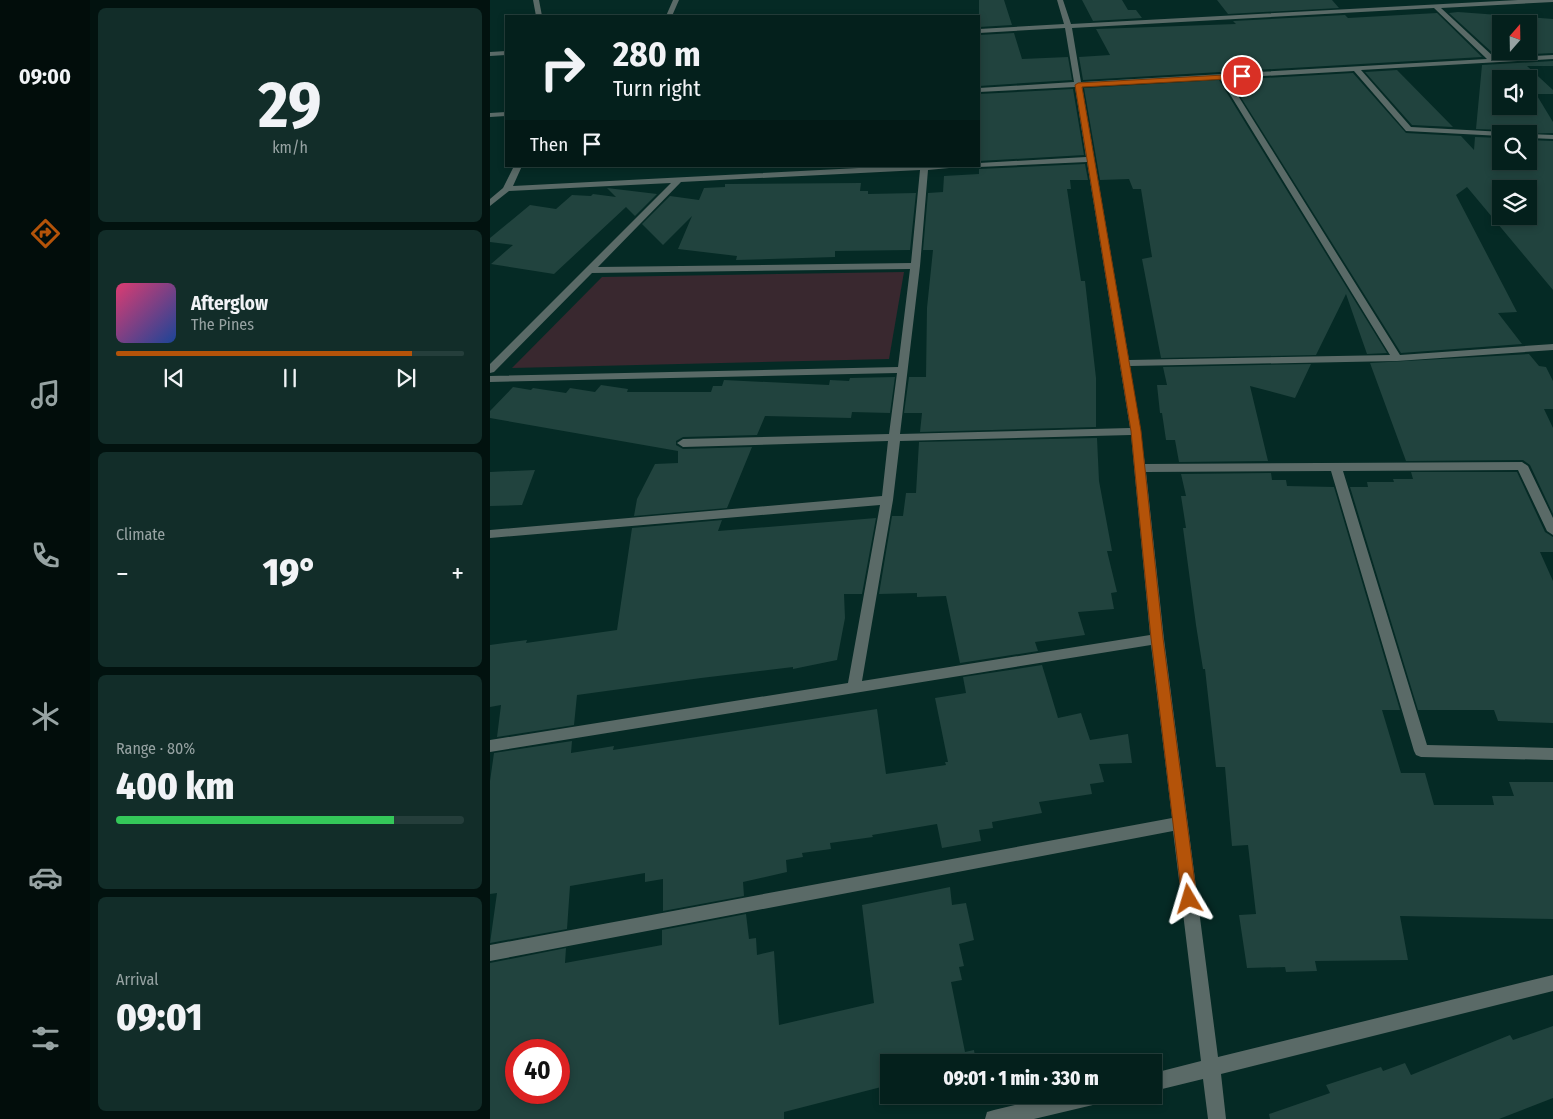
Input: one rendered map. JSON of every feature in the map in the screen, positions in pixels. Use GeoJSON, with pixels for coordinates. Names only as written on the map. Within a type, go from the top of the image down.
{"type":"FeatureCollection","features":[{"type":"Feature","properties":{"kind":"street"},"geometry":{"type":"LineString","coordinates":[[536,0],[539,15]]}},
{"type":"Feature","properties":{"kind":"street"},"geometry":{"type":"LineString","coordinates":[[670,15],[676,0]]}},
{"type":"Feature","properties":{"kind":"street"},"geometry":{"type":"LineString","coordinates":[[1060,0],[1068,26],[1136,431],[1157,638],[1217,1119]]}},
{"type":"Feature","properties":{"kind":"street"},"geometry":{"type":"LineString","coordinates":[[980,31],[1553,0]]}},
{"type":"Feature","properties":{"kind":"street"},"geometry":{"type":"LineString","coordinates":[[1436,7],[1494,61]]}},
{"type":"Feature","properties":{"kind":"street"},"geometry":{"type":"LineString","coordinates":[[490,54],[505,53]]}},
{"type":"Feature","properties":{"kind":"street"},"geometry":{"type":"LineString","coordinates":[[980,90],[1553,58]]}},
{"type":"Feature","properties":{"kind":"street"},"geometry":{"type":"LineString","coordinates":[[1356,69],[1408,129],[1492,134]]}},
{"type":"Feature","properties":{"kind":"street"},"geometry":{"type":"LineString","coordinates":[[1223,77],[1397,358]]}},
{"type":"Feature","properties":{"kind":"street"},"geometry":{"type":"LineString","coordinates":[[490,115],[505,114]]}},
{"type":"Feature","properties":{"kind":"street"},"geometry":{"type":"LineString","coordinates":[[1537,136],[1553,137]]}},
{"type":"Feature","properties":{"kind":"street"},"geometry":{"type":"LineString","coordinates":[[980,165],[1090,159]]}},
{"type":"Feature","properties":{"kind":"street"},"geometry":{"type":"LineString","coordinates":[[490,203],[507,189],[518,167]]}},
{"type":"Feature","properties":{"kind":"street"},"geometry":{"type":"LineString","coordinates":[[507,189],[936,167]]}},
{"type":"Feature","properties":{"kind":"street"},"geometry":{"type":"LineString","coordinates":[[854,688],[887,500],[915,266],[924,168]]}},
{"type":"Feature","properties":{"kind":"street"},"geometry":{"type":"LineString","coordinates":[[490,370],[679,180]]}},
{"type":"Feature","properties":{"kind":"street"},"geometry":{"type":"LineString","coordinates":[[591,270],[915,266]]}},
{"type":"Feature","properties":{"kind":"street"},"geometry":{"type":"LineString","coordinates":[[1126,363],[1397,358],[1553,347]]}},
{"type":"Feature","properties":{"kind":"street"},"geometry":{"type":"LineString","coordinates":[[490,380],[903,370]]}},
{"type":"Feature","properties":{"kind":"street"},"geometry":{"type":"LineString","coordinates":[[683,443],[1136,431]]}},
{"type":"Feature","properties":{"kind":"street"},"geometry":{"type":"LineString","coordinates":[[1140,468],[1522,466],[1553,531]]}},
{"type":"Feature","properties":{"kind":"street"},"geometry":{"type":"LineString","coordinates":[[1336,467],[1421,751],[1553,754]]}},
{"type":"Feature","properties":{"kind":"street"},"geometry":{"type":"LineString","coordinates":[[490,534],[887,500]]}},
{"type":"Feature","properties":{"kind":"street"},"geometry":{"type":"LineString","coordinates":[[490,746],[1157,638]]}},
{"type":"Feature","properties":{"kind":"street"},"geometry":{"type":"LineString","coordinates":[[490,953],[1180,823]]}},
{"type":"Feature","properties":{"kind":"street"},"geometry":{"type":"LineString","coordinates":[[1162,1080],[1553,983]]}},
{"type":"Feature","properties":{"kind":"street"},"geometry":{"type":"LineString","coordinates":[[994,1119],[1058,1104]]}},
{"type":"Feature","properties":{"kind":"shaded area"},"geometry":{"type":"Polygon","coordinates":[[[904,272],[889,359],[512,368],[602,277],[904,272]]]}},
{"type":"Feature","properties":{"kind":"building"},"geometry":{"type":"Polygon","coordinates":[[[979,0],[1004,0],[1012,25],[980,27],[979,0]]]}},
{"type":"Feature","properties":{"kind":"building"},"geometry":{"type":"Polygon","coordinates":[[[1082,0],[1122,0],[1128,10],[1136,10],[1142,18],[1093,21],[1082,0]]]}},
{"type":"Feature","properties":{"kind":"building"},"geometry":{"type":"Polygon","coordinates":[[[1217,0],[1332,0],[1339,8],[1228,14],[1217,0]]]}},
{"type":"Feature","properties":{"kind":"building"},"geometry":{"type":"Polygon","coordinates":[[[1437,13],[1482,57],[1083,80],[1079,57],[1110,55],[1096,29],[1236,24],[1233,21],[1345,15],[1348,18],[1437,13]]]}},
{"type":"Feature","properties":{"kind":"building"},"geometry":{"type":"Polygon","coordinates":[[[1449,13],[1499,15],[1492,15],[1492,52],[1449,13]]]}},
{"type":"Feature","properties":{"kind":"building"},"geometry":{"type":"Polygon","coordinates":[[[1538,18],[1553,19],[1553,53],[1538,54],[1538,18]]]}},
{"type":"Feature","properties":{"kind":"building"},"geometry":{"type":"Polygon","coordinates":[[[1014,33],[1022,59],[1068,57],[1072,80],[980,86],[980,35],[1014,33]]]}},
{"type":"Feature","properties":{"kind":"building"},"geometry":{"type":"Polygon","coordinates":[[[1553,61],[1553,66],[1527,66],[1531,70],[1492,70],[1492,115],[1537,115],[1537,96],[1553,122],[1553,133],[1537,133],[1537,125],[1492,125],[1492,130],[1476,129],[1482,65],[1553,61]]]}},
{"type":"Feature","properties":{"kind":"building"},"geometry":{"type":"Polygon","coordinates":[[[1397,70],[1453,127],[1412,125],[1365,72],[1397,70]]]}},
{"type":"Feature","properties":{"kind":"building"},"geometry":{"type":"Polygon","coordinates":[[[1353,73],[1406,133],[1461,136],[1474,150],[1475,137],[1492,138],[1492,170],[1537,170],[1537,140],[1553,141],[1553,290],[1499,225],[1537,225],[1537,180],[1492,180],[1492,217],[1467,187],[1456,195],[1517,312],[1498,313],[1522,344],[1401,353],[1230,80],[1353,73]]]}},
{"type":"Feature","properties":{"kind":"building"},"geometry":{"type":"Polygon","coordinates":[[[1537,75],[1553,90],[1553,94],[1537,94],[1537,75]]]}},
{"type":"Feature","properties":{"kind":"building"},"geometry":{"type":"Polygon","coordinates":[[[1219,80],[1387,353],[1367,354],[1346,294],[1316,355],[1161,358],[1142,259],[1152,257],[1141,189],[1133,189],[1129,179],[1100,180],[1084,88],[1219,80]]]}},
{"type":"Feature","properties":{"kind":"building"},"geometry":{"type":"Polygon","coordinates":[[[1073,89],[1084,155],[980,161],[980,94],[1073,89]]]}},
{"type":"Feature","properties":{"kind":"building"},"geometry":{"type":"Polygon","coordinates":[[[1085,164],[1088,180],[1070,180],[1071,189],[1067,189],[1081,281],[1085,281],[1096,378],[1096,427],[920,432],[922,413],[904,413],[909,377],[926,377],[927,308],[933,250],[923,250],[928,193],[943,192],[944,176],[979,174],[979,169],[1085,164]]]}},
{"type":"Feature","properties":{"kind":"building"},"geometry":{"type":"Polygon","coordinates":[[[861,183],[860,191],[868,191],[868,194],[916,193],[910,250],[835,251],[835,257],[736,260],[737,256],[678,249],[692,216],[663,245],[642,224],[670,196],[699,200],[704,188],[725,187],[725,184],[861,183]]]}},
{"type":"Feature","properties":{"kind":"building"},"geometry":{"type":"Polygon","coordinates":[[[607,188],[657,194],[635,216],[626,207],[554,274],[491,264],[513,245],[490,242],[490,238],[530,205],[556,209],[572,195],[591,196],[593,194],[616,197],[607,188]]]}},
{"type":"Feature","properties":{"kind":"building"},"geometry":{"type":"Polygon","coordinates":[[[1529,354],[1539,366],[1546,367],[1553,381],[1553,409],[1544,409],[1553,428],[1553,514],[1530,465],[1523,460],[1406,461],[1370,363],[1529,354]]]}},
{"type":"Feature","properties":{"kind":"building"},"geometry":{"type":"Polygon","coordinates":[[[1311,364],[1295,398],[1250,386],[1268,461],[1179,462],[1175,440],[1166,440],[1162,413],[1160,413],[1157,385],[1167,385],[1163,367],[1311,364]]]}},
{"type":"Feature","properties":{"kind":"building"},"geometry":{"type":"Polygon","coordinates":[[[895,377],[890,413],[852,412],[851,418],[765,416],[757,435],[683,437],[676,441],[676,445],[683,449],[752,447],[727,508],[634,516],[637,499],[655,464],[678,463],[678,451],[490,418],[490,411],[513,387],[566,393],[570,388],[595,392],[601,385],[628,389],[627,392],[711,392],[713,386],[722,386],[724,380],[829,385],[830,380],[849,381],[850,378],[895,377]]]}},
{"type":"Feature","properties":{"kind":"building"},"geometry":{"type":"Polygon","coordinates":[[[1097,438],[1099,481],[1112,551],[1107,551],[1117,592],[1111,593],[1114,609],[1078,612],[1085,635],[1035,642],[1038,651],[960,663],[946,596],[917,597],[917,593],[879,594],[892,516],[903,516],[906,493],[916,493],[919,442],[1097,438]]]}},
{"type":"Feature","properties":{"kind":"building"},"geometry":{"type":"Polygon","coordinates":[[[535,470],[522,505],[490,506],[490,472],[535,470]]]}},
{"type":"Feature","properties":{"kind":"building"},"geometry":{"type":"Polygon","coordinates":[[[1411,472],[1517,472],[1545,532],[1553,537],[1553,552],[1540,552],[1553,581],[1553,723],[1498,721],[1494,710],[1418,710],[1350,487],[1368,487],[1367,482],[1394,482],[1393,479],[1413,479],[1411,472]]]}},
{"type":"Feature","properties":{"kind":"building"},"geometry":{"type":"Polygon","coordinates":[[[1271,473],[1272,480],[1286,480],[1287,486],[1334,487],[1400,710],[1382,710],[1401,773],[1425,773],[1434,805],[1494,805],[1492,796],[1514,796],[1509,782],[1553,782],[1553,919],[1400,916],[1408,960],[1315,961],[1317,971],[1286,972],[1285,967],[1247,968],[1239,915],[1256,914],[1248,845],[1232,846],[1225,767],[1216,767],[1205,669],[1203,669],[1196,625],[1183,528],[1186,528],[1181,496],[1186,496],[1181,474],[1271,473]]]}},
{"type":"Feature","properties":{"kind":"building"},"geometry":{"type":"Polygon","coordinates":[[[876,518],[862,594],[844,594],[845,618],[837,660],[793,669],[793,667],[701,678],[577,695],[574,725],[497,737],[501,705],[490,707],[490,645],[527,640],[526,643],[617,630],[632,528],[722,520],[718,531],[876,518]]]}},
{"type":"Feature","properties":{"kind":"building"},"geometry":{"type":"Polygon","coordinates":[[[1042,665],[1058,718],[1081,713],[1090,740],[1128,734],[1132,763],[1099,764],[1104,782],[1090,784],[1092,794],[1039,802],[1042,813],[992,822],[993,828],[979,830],[981,841],[942,848],[937,824],[872,835],[873,837],[830,843],[831,849],[802,853],[803,857],[786,860],[787,872],[743,882],[744,896],[663,911],[663,879],[645,882],[645,873],[570,886],[567,929],[490,943],[497,893],[490,894],[490,781],[494,753],[572,741],[571,753],[614,746],[613,750],[877,709],[886,774],[946,765],[945,762],[948,762],[935,698],[966,693],[963,677],[1042,665]]]}},
{"type":"Feature","properties":{"kind":"building"},"geometry":{"type":"Polygon","coordinates":[[[950,887],[952,905],[966,903],[974,940],[959,944],[964,966],[959,967],[962,980],[951,982],[965,1052],[974,1050],[975,1054],[880,1054],[880,1087],[784,1112],[784,1119],[490,1119],[490,963],[566,948],[565,963],[662,945],[662,930],[746,914],[749,939],[756,938],[757,955],[774,951],[779,1025],[874,1003],[862,905],[950,887]]]}},
{"type":"Feature","properties":{"kind":"building"},"geometry":{"type":"Polygon","coordinates":[[[1553,1026],[1553,1098],[1499,1119],[1270,1119],[1269,1114],[1330,1093],[1326,1085],[1381,1067],[1383,1071],[1405,1063],[1411,1075],[1510,1035],[1513,1040],[1553,1026]]]}},
{"type":"Feature","properties":{"kind":"route"},"geometry":{"type":"LineString","coordinates":[[1189,899],[1157,638],[1136,431],[1078,85],[1242,76]]}}]}
